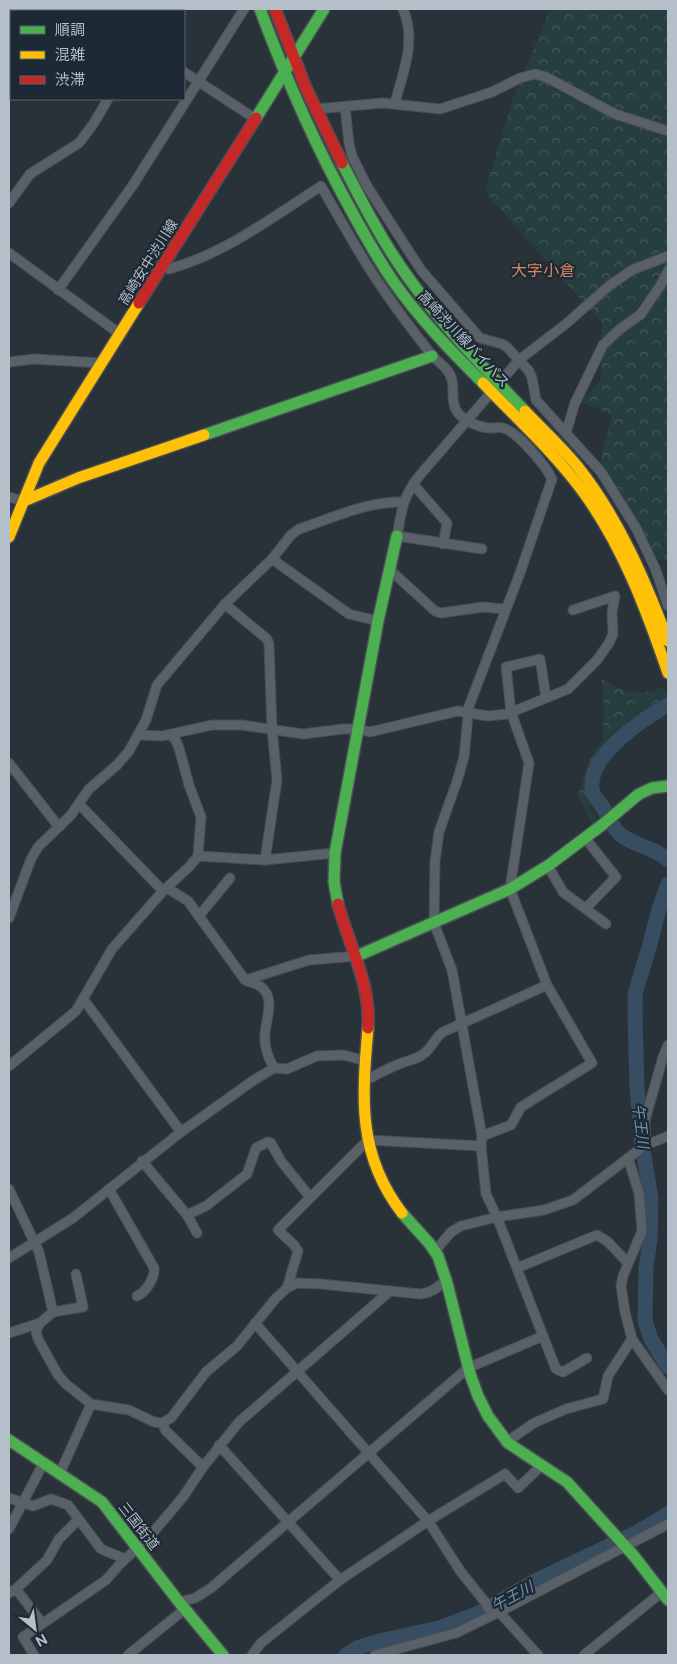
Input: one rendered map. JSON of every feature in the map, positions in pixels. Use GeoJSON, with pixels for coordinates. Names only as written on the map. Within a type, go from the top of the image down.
{"type":"FeatureCollection","features":[{"type":"Feature","properties":{"kind":"street"},"geometry":{"type":"LineString","coordinates":[[185,100],[244,9]]}},
{"type":"Feature","properties":{"kind":"street","name":"高崎渋川線バイパス"},"geometry":{"type":"LineString","coordinates":[[260,9],[300,111],[339,189],[380,262],[413,307],[570,459],[604,504],[633,556],[668,641]]}},
{"type":"Feature","properties":{"kind":"street","name":"高崎渋川線バイパス"},"geometry":{"type":"LineString","coordinates":[[275,9],[292,57],[315,109],[356,191],[393,254],[409,279],[495,388],[563,466],[595,509],[629,568],[668,673]]}},
{"type":"Feature","properties":{"kind":"street","name":"高崎安中渋川線"},"geometry":{"type":"LineString","coordinates":[[9,537],[39,463],[292,57],[324,9]]}},
{"type":"Feature","properties":{"kind":"street"},"geometry":{"type":"LineString","coordinates":[[395,103],[410,46],[408,21],[403,9]]}},
{"type":"Feature","properties":{"kind":"street"},"geometry":{"type":"LineString","coordinates":[[185,73],[254,118]]}},
{"type":"Feature","properties":{"kind":"street"},"geometry":{"type":"LineString","coordinates":[[315,109],[395,103],[429,109],[446,108],[492,92],[520,78],[535,74],[546,77],[615,114],[668,131]]}},
{"type":"Feature","properties":{"kind":"street"},"geometry":{"type":"LineString","coordinates":[[9,203],[30,174],[79,143],[107,100]]}},
{"type":"Feature","properties":{"kind":"street"},"geometry":{"type":"LineString","coordinates":[[58,290],[133,185],[185,100]]}},
{"type":"Feature","properties":{"kind":"street"},"geometry":{"type":"LineString","coordinates":[[345,107],[348,142],[358,171],[421,270],[480,338],[502,344],[529,371],[536,400],[601,472],[636,528],[655,568],[668,606]]}},
{"type":"Feature","properties":{"kind":"street"},"geometry":{"type":"LineString","coordinates":[[163,266],[169,269],[188,264],[234,241],[321,186],[368,266],[432,356],[448,371],[452,379],[454,406],[458,412],[467,420],[486,427],[505,428],[541,461],[552,479],[520,573],[468,712],[469,718],[464,757],[439,832],[435,861],[434,923],[452,970],[482,1136],[481,1146],[486,1194],[497,1217],[556,1369],[563,1372],[587,1358]]}},
{"type":"Feature","properties":{"kind":"street"},"geometry":{"type":"LineString","coordinates":[[9,253],[120,334]]}},
{"type":"Feature","properties":{"kind":"street"},"geometry":{"type":"LineString","coordinates":[[584,1655],[593,1652],[665,1596],[623,1542],[566,1482],[542,1465],[527,1458],[501,1434],[482,1406],[474,1390],[453,1304],[439,1257],[389,1195],[373,1162],[366,1126],[365,1081],[365,1061],[370,1020],[363,975],[344,924],[335,891],[335,853],[378,621],[404,502],[413,484],[519,360],[610,285],[632,270],[668,256]]}},
{"type":"Feature","properties":{"kind":"street"},"geometry":{"type":"LineString","coordinates":[[566,433],[576,403],[603,345],[640,314],[668,271]]}},
{"type":"Feature","properties":{"kind":"street"},"geometry":{"type":"LineString","coordinates":[[9,497],[24,501],[78,478],[432,356]]}},
{"type":"Feature","properties":{"kind":"street"},"geometry":{"type":"LineString","coordinates":[[9,362],[34,359],[102,363]]}},
{"type":"Feature","properties":{"kind":"street"},"geometry":{"type":"LineString","coordinates":[[413,484],[447,523],[443,544]]}},
{"type":"Feature","properties":{"kind":"street"},"geometry":{"type":"LineString","coordinates":[[9,918],[38,847],[59,827],[89,789],[117,765],[129,751],[146,720],[157,685],[225,604],[272,559],[291,535],[299,529],[364,507],[390,501],[404,502]]}},
{"type":"Feature","properties":{"kind":"street"},"geometry":{"type":"LineString","coordinates":[[397,536],[482,549]]}},
{"type":"Feature","properties":{"kind":"street"},"geometry":{"type":"LineString","coordinates":[[272,559],[349,614],[378,621]]}},
{"type":"Feature","properties":{"kind":"street"},"geometry":{"type":"LineString","coordinates":[[389,569],[435,611],[441,613],[483,607],[505,609]]}},
{"type":"Feature","properties":{"kind":"street"},"geometry":{"type":"LineString","coordinates":[[138,734],[171,735],[212,725],[242,725],[303,734],[343,729],[358,729],[370,732],[458,711],[488,716],[511,712],[568,689],[601,656],[613,634],[612,612],[615,596],[573,610]]}},
{"type":"Feature","properties":{"kind":"street"},"geometry":{"type":"LineString","coordinates":[[225,604],[267,639],[270,644],[272,728],[277,780],[265,860]]}},
{"type":"Feature","properties":{"kind":"street"},"geometry":{"type":"LineString","coordinates":[[482,1136],[511,1125],[521,1107],[592,1063],[547,985],[510,889],[529,763],[511,712],[506,667],[540,659],[546,697]]}},
{"type":"Feature","properties":{"kind":"street"},"geometry":{"type":"LineString","coordinates":[[9,1066],[76,1011],[112,949],[198,856],[201,817],[189,785],[179,748],[171,735]]}},
{"type":"Feature","properties":{"kind":"street"},"geometry":{"type":"LineString","coordinates":[[9,763],[59,827]]}},
{"type":"Feature","properties":{"kind":"street"},"geometry":{"type":"LineString","coordinates":[[245,980],[309,960],[357,956],[510,889],[548,866],[647,789],[668,786]]}},
{"type":"Feature","properties":{"kind":"street"},"geometry":{"type":"LineString","coordinates":[[79,804],[165,890],[188,901],[245,980],[259,984],[268,996],[270,1002],[265,1035],[267,1056],[274,1068]]}},
{"type":"Feature","properties":{"kind":"street"},"geometry":{"type":"LineString","coordinates":[[585,838],[616,877],[586,908]]}},
{"type":"Feature","properties":{"kind":"street"},"geometry":{"type":"LineString","coordinates":[[198,856],[265,860],[335,853]]}},
{"type":"Feature","properties":{"kind":"street"},"geometry":{"type":"LineString","coordinates":[[548,866],[563,892],[606,924]]}},
{"type":"Feature","properties":{"kind":"street"},"geometry":{"type":"LineString","coordinates":[[199,916],[230,878]]}},
{"type":"Feature","properties":{"kind":"street"},"geometry":{"type":"LineString","coordinates":[[365,1081],[392,1067],[416,1059],[428,1051],[438,1036],[547,985]]}},
{"type":"Feature","properties":{"kind":"street"},"geometry":{"type":"LineString","coordinates":[[84,1000],[181,1132]]}},
{"type":"Feature","properties":{"kind":"street"},"geometry":{"type":"LineString","coordinates":[[644,1146],[645,1120],[668,1045]]}},
{"type":"Feature","properties":{"kind":"street"},"geometry":{"type":"LineString","coordinates":[[9,1258],[74,1218],[142,1161],[254,1080],[274,1068],[287,1068],[317,1056],[329,1055],[344,1055],[365,1061]]}},
{"type":"Feature","properties":{"kind":"street"},"geometry":{"type":"LineString","coordinates":[[435,1251],[455,1228],[497,1217],[544,1210],[572,1200],[644,1146],[668,1137]]}},
{"type":"Feature","properties":{"kind":"street"},"geometry":{"type":"LineString","coordinates":[[287,1288],[298,1251],[278,1230],[368,1140],[481,1146]]}},
{"type":"Feature","properties":{"kind":"street"},"geometry":{"type":"LineString","coordinates":[[187,1215],[206,1206],[247,1174],[256,1148],[268,1142],[271,1143],[281,1161],[310,1197]]}},
{"type":"Feature","properties":{"kind":"street"},"geometry":{"type":"LineString","coordinates":[[629,1157],[639,1192],[642,1231],[623,1276],[621,1286],[624,1312],[632,1339],[640,1353],[659,1375],[668,1390]]}},
{"type":"Feature","properties":{"kind":"street"},"geometry":{"type":"LineString","coordinates":[[142,1161],[187,1215],[197,1233]]}},
{"type":"Feature","properties":{"kind":"street"},"geometry":{"type":"LineString","coordinates":[[9,1189],[43,1264],[53,1312]]}},
{"type":"Feature","properties":{"kind":"street"},"geometry":{"type":"LineString","coordinates":[[108,1189],[154,1268],[155,1273],[143,1294],[137,1296]]}},
{"type":"Feature","properties":{"kind":"street"},"geometry":{"type":"LineString","coordinates":[[517,1268],[597,1235],[608,1241],[628,1263]]}},
{"type":"Feature","properties":{"kind":"street"},"geometry":{"type":"LineString","coordinates":[[9,1333],[40,1323],[53,1312],[83,1307],[76,1274]]}},
{"type":"Feature","properties":{"kind":"street"},"geometry":{"type":"LineString","coordinates":[[40,1323],[36,1331],[38,1339],[58,1375],[66,1384],[91,1404],[130,1410],[154,1422],[162,1423],[170,1418],[206,1372],[237,1346],[287,1288],[297,1284],[320,1284],[428,1293],[446,1281]]}},
{"type":"Feature","properties":{"kind":"street"},"geometry":{"type":"LineString","coordinates":[[34,1655],[22,1637],[106,1580],[124,1559],[150,1536],[183,1498],[203,1467],[238,1422],[390,1291]]}},
{"type":"Feature","properties":{"kind":"street"},"geometry":{"type":"LineString","coordinates":[[255,1323],[428,1522],[461,1572],[494,1614],[538,1655]]}},
{"type":"Feature","properties":{"kind":"street"},"geometry":{"type":"LineString","coordinates":[[128,1655],[182,1605],[211,1588],[468,1368],[543,1336]]}},
{"type":"Feature","properties":{"kind":"street"},"geometry":{"type":"LineString","coordinates":[[508,1441],[534,1424],[566,1409],[603,1399],[608,1376],[632,1339]]}},
{"type":"Feature","properties":{"kind":"street"},"geometry":{"type":"LineString","coordinates":[[60,1473],[91,1404]]}},
{"type":"Feature","properties":{"kind":"street"},"geometry":{"type":"LineString","coordinates":[[162,1423],[166,1431],[203,1467]]}},
{"type":"Feature","properties":{"kind":"street","name":"三国街道"},"geometry":{"type":"LineString","coordinates":[[9,1440],[102,1502],[182,1605],[224,1655]]}},
{"type":"Feature","properties":{"kind":"street"},"geometry":{"type":"LineString","coordinates":[[219,1445],[340,1580]]}},
{"type":"Feature","properties":{"kind":"street"},"geometry":{"type":"LineString","coordinates":[[9,1529],[44,1462]]}},
{"type":"Feature","properties":{"kind":"street"},"geometry":{"type":"LineString","coordinates":[[252,1655],[261,1643],[340,1580],[428,1522],[505,1474],[518,1488],[542,1465]]}},
{"type":"Feature","properties":{"kind":"street"},"geometry":{"type":"LineString","coordinates":[[9,1498],[33,1506],[51,1499],[68,1505],[101,1549],[124,1559]]}},
{"type":"Feature","properties":{"kind":"street"},"geometry":{"type":"LineString","coordinates":[[42,1623],[12,1591],[47,1560],[59,1539],[78,1520]]}},
{"type":"Feature","properties":{"kind":"street"},"geometry":{"type":"LineString","coordinates":[[375,1655],[456,1633],[623,1542],[668,1524]]}},
{"type":"Feature","properties":{"kind":"green space"},"geometry":{"type":"Polygon","coordinates":[[[550,9],[668,9],[668,560],[655,560],[636,521],[600,462],[612,415],[581,402],[601,380],[602,323],[485,192],[512,101],[550,9]]]}},
{"type":"Feature","properties":{"kind":"green space"},"geometry":{"type":"Polygon","coordinates":[[[602,679],[625,691],[639,693],[664,687],[668,703],[640,719],[614,740],[603,752],[595,766],[590,781],[589,797],[591,812],[598,821],[593,826],[578,795],[590,759],[603,739],[602,679]]]}},
{"type":"Feature","properties":{"kind":"waterway","name":"午王川"},"geometry":{"type":"LineString","coordinates":[[668,705],[634,727],[611,748],[595,770],[592,782],[592,790],[595,797],[618,833],[668,860]]}},
{"type":"Feature","properties":{"kind":"waterway","name":"午王川"},"geometry":{"type":"LineString","coordinates":[[668,884],[635,994],[637,1088],[642,1144],[651,1198],[650,1240],[646,1267],[645,1321],[651,1339],[668,1367]]}},
{"type":"Feature","properties":{"kind":"waterway","name":"午王川"},"geometry":{"type":"LineString","coordinates":[[346,1655],[357,1648],[379,1641],[439,1628],[479,1613],[537,1580],[638,1532],[668,1514]]}},
{"type":"Feature","properties":{"kind":"traffic: fast"},"geometry":{"type":"LineString","coordinates":[[260,9],[280,61],[314,138],[377,256],[393,281],[424,321],[483,383]]}},
{"type":"Feature","properties":{"kind":"traffic: fast"},"geometry":{"type":"LineString","coordinates":[[256,118],[324,9]]}},
{"type":"Feature","properties":{"kind":"traffic: fast"},"geometry":{"type":"LineString","coordinates":[[342,163],[396,260],[418,291],[462,344],[525,411]]}},
{"type":"Feature","properties":{"kind":"traffic: fast"},"geometry":{"type":"LineString","coordinates":[[204,435],[432,356]]}},
{"type":"Feature","properties":{"kind":"traffic: fast"},"geometry":{"type":"LineString","coordinates":[[338,904],[334,882],[335,853],[378,621],[397,536]]}},
{"type":"Feature","properties":{"kind":"traffic: fast"},"geometry":{"type":"LineString","coordinates":[[357,956],[510,889],[549,865],[639,794],[652,788],[668,786]]}},
{"type":"Feature","properties":{"kind":"traffic: fast"},"geometry":{"type":"LineString","coordinates":[[402,1213],[438,1256],[447,1283],[470,1374],[488,1416],[508,1443],[567,1482],[634,1556],[668,1600]]}},
{"type":"Feature","properties":{"kind":"traffic: fast"},"geometry":{"type":"LineString","coordinates":[[9,1440],[102,1502],[179,1602],[223,1655]]}},
{"type":"Feature","properties":{"kind":"traffic: slow"},"geometry":{"type":"LineString","coordinates":[[9,537],[39,463],[139,303]]}},
{"type":"Feature","properties":{"kind":"traffic: slow"},"geometry":{"type":"LineString","coordinates":[[483,383],[534,434],[570,475],[596,510],[632,578],[668,673]]}},
{"type":"Feature","properties":{"kind":"traffic: slow"},"geometry":{"type":"LineString","coordinates":[[525,411],[572,460],[593,487],[630,551],[668,641]]}},
{"type":"Feature","properties":{"kind":"traffic: slow"},"geometry":{"type":"LineString","coordinates":[[24,501],[78,478],[204,435]]}},
{"type":"Feature","properties":{"kind":"traffic: slow"},"geometry":{"type":"LineString","coordinates":[[368,1028],[364,1102],[370,1147],[387,1191],[402,1213]]}},
{"type":"Feature","properties":{"kind":"traffic: jam"},"geometry":{"type":"LineString","coordinates":[[275,9],[306,88],[342,163]]}},
{"type":"Feature","properties":{"kind":"traffic: jam"},"geometry":{"type":"LineString","coordinates":[[139,303],[256,118]]}},
{"type":"Feature","properties":{"kind":"traffic: jam"},"geometry":{"type":"LineString","coordinates":[[338,904],[363,980],[368,1011],[368,1028]]}},
{"type":"Feature","properties":{"kind":"district","name":"大字小倉"},"geometry":{"type":"Point","coordinates":[543,270]}}]}
